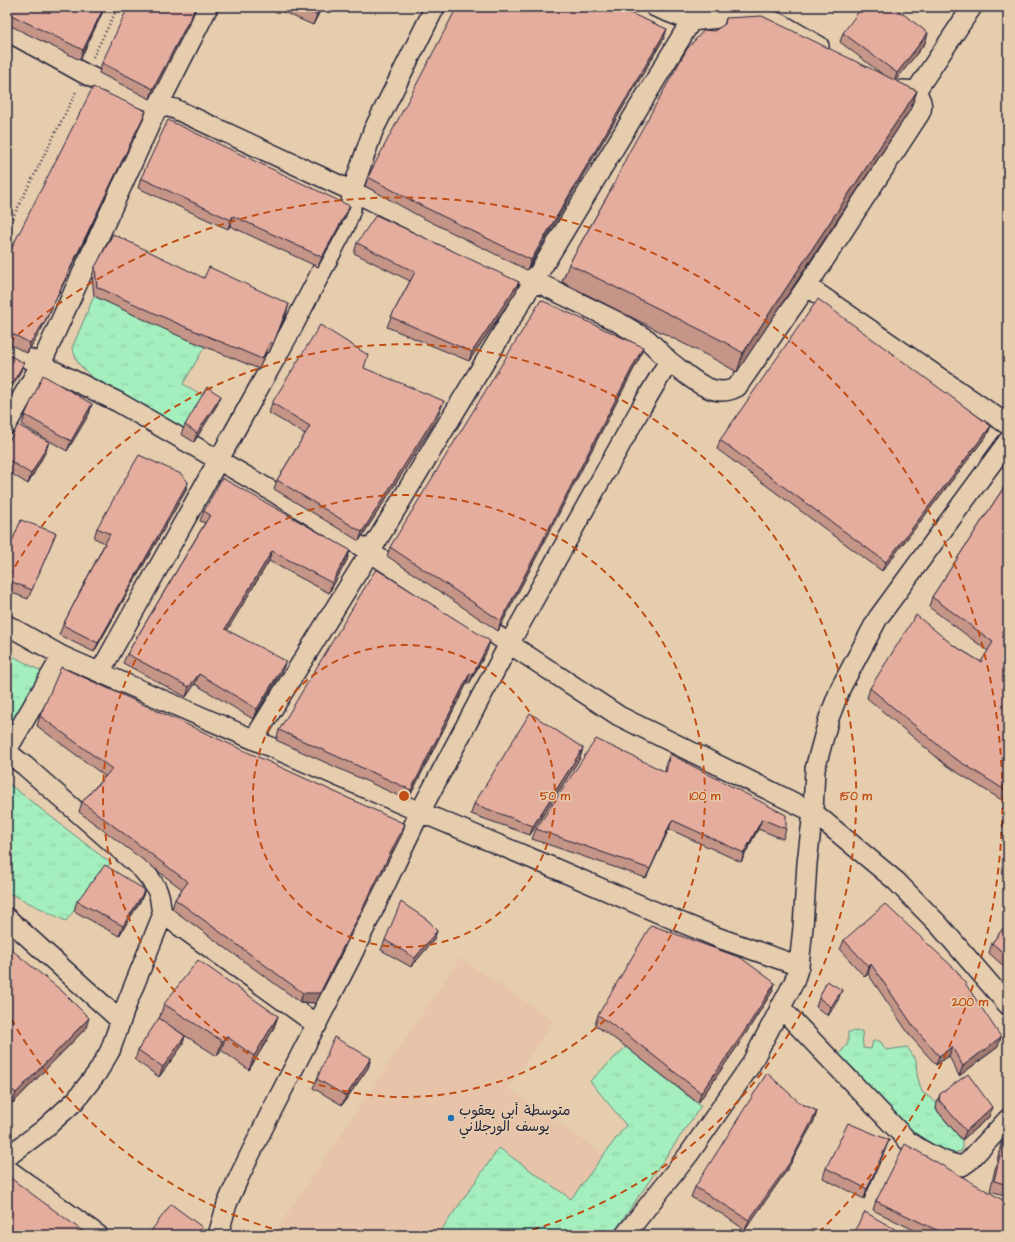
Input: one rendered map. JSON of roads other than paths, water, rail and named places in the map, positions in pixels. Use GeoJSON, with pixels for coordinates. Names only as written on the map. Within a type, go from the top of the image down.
{"type":"FeatureCollection","features":[{"type":"Feature","properties":{"kind":"street"},"geometry":{"type":"LineString","coordinates":[[7,424],[41,364],[159,104],[208,7]]}},
{"type":"Feature","properties":{"kind":"street"},"geometry":{"type":"LineString","coordinates":[[100,672],[290,332],[346,226],[351,208],[352,191],[373,131],[435,7]]}},
{"type":"Feature","properties":{"kind":"street"},"geometry":{"type":"LineString","coordinates":[[655,7],[691,21],[748,14],[759,16],[781,24],[835,55]]}},
{"type":"Feature","properties":{"kind":"street"},"geometry":{"type":"LineString","coordinates":[[916,91],[972,7]]}},
{"type":"Feature","properties":{"kind":"street"},"geometry":{"type":"LineString","coordinates":[[254,739],[370,552],[691,21]]}},
{"type":"Feature","properties":{"kind":"street"},"geometry":{"type":"LineString","coordinates":[[7,31],[85,74],[125,93],[175,109],[352,191],[618,322],[643,337],[669,361],[701,384],[712,390],[726,392],[738,388],[920,114],[922,109],[922,101],[916,91]]}},
{"type":"Feature","properties":{"kind":"street"},"geometry":{"type":"LineString","coordinates":[[886,83],[908,91],[916,91]]}},
{"type":"Feature","properties":{"kind":"street"},"geometry":{"type":"LineString","coordinates":[[807,286],[1008,425]]}},
{"type":"Feature","properties":{"kind":"street"},"geometry":{"type":"LineString","coordinates":[[7,348],[118,402],[270,490],[370,552],[619,716],[813,812],[896,881],[938,925],[1008,1005]]}},
{"type":"Feature","properties":{"kind":"street"},"geometry":{"type":"LineString","coordinates":[[218,1235],[227,1204],[239,1177],[349,961],[420,812],[509,644],[641,408],[669,361]]}},
{"type":"Feature","properties":{"kind":"street"},"geometry":{"type":"LineString","coordinates":[[625,1235],[689,1154],[750,1066],[794,982],[799,966],[803,927],[807,864],[813,812],[815,769],[829,718],[841,687],[878,618],[1008,441]]}},
{"type":"Feature","properties":{"kind":"street"},"geometry":{"type":"LineString","coordinates":[[7,625],[62,656],[420,812],[663,915],[726,940],[799,966]]}},
{"type":"Feature","properties":{"kind":"street"},"geometry":{"type":"LineString","coordinates":[[62,656],[7,751],[142,869],[156,887],[160,896],[161,910],[163,914],[317,1024]]}},
{"type":"Feature","properties":{"kind":"street"},"geometry":{"type":"LineString","coordinates":[[7,1157],[43,1130],[75,1101],[97,1073],[110,1051],[127,1003],[163,914]]}},
{"type":"Feature","properties":{"kind":"street"},"geometry":{"type":"LineString","coordinates":[[7,918],[121,1021]]}},
{"type":"Feature","properties":{"kind":"street"},"geometry":{"type":"LineString","coordinates":[[780,1007],[908,1141],[927,1154],[947,1163],[962,1166],[969,1161],[1008,1119]]}},
{"type":"Feature","properties":{"kind":"street"},"geometry":{"type":"LineString","coordinates":[[7,1169],[98,1235]]}},
{"type":"Feature","properties":{"kind":"place","name":"متوسطة أبي يعقوب يوسف الورجلاني"},"geometry":{"type":"Point","coordinates":[451,1118]}}]}
